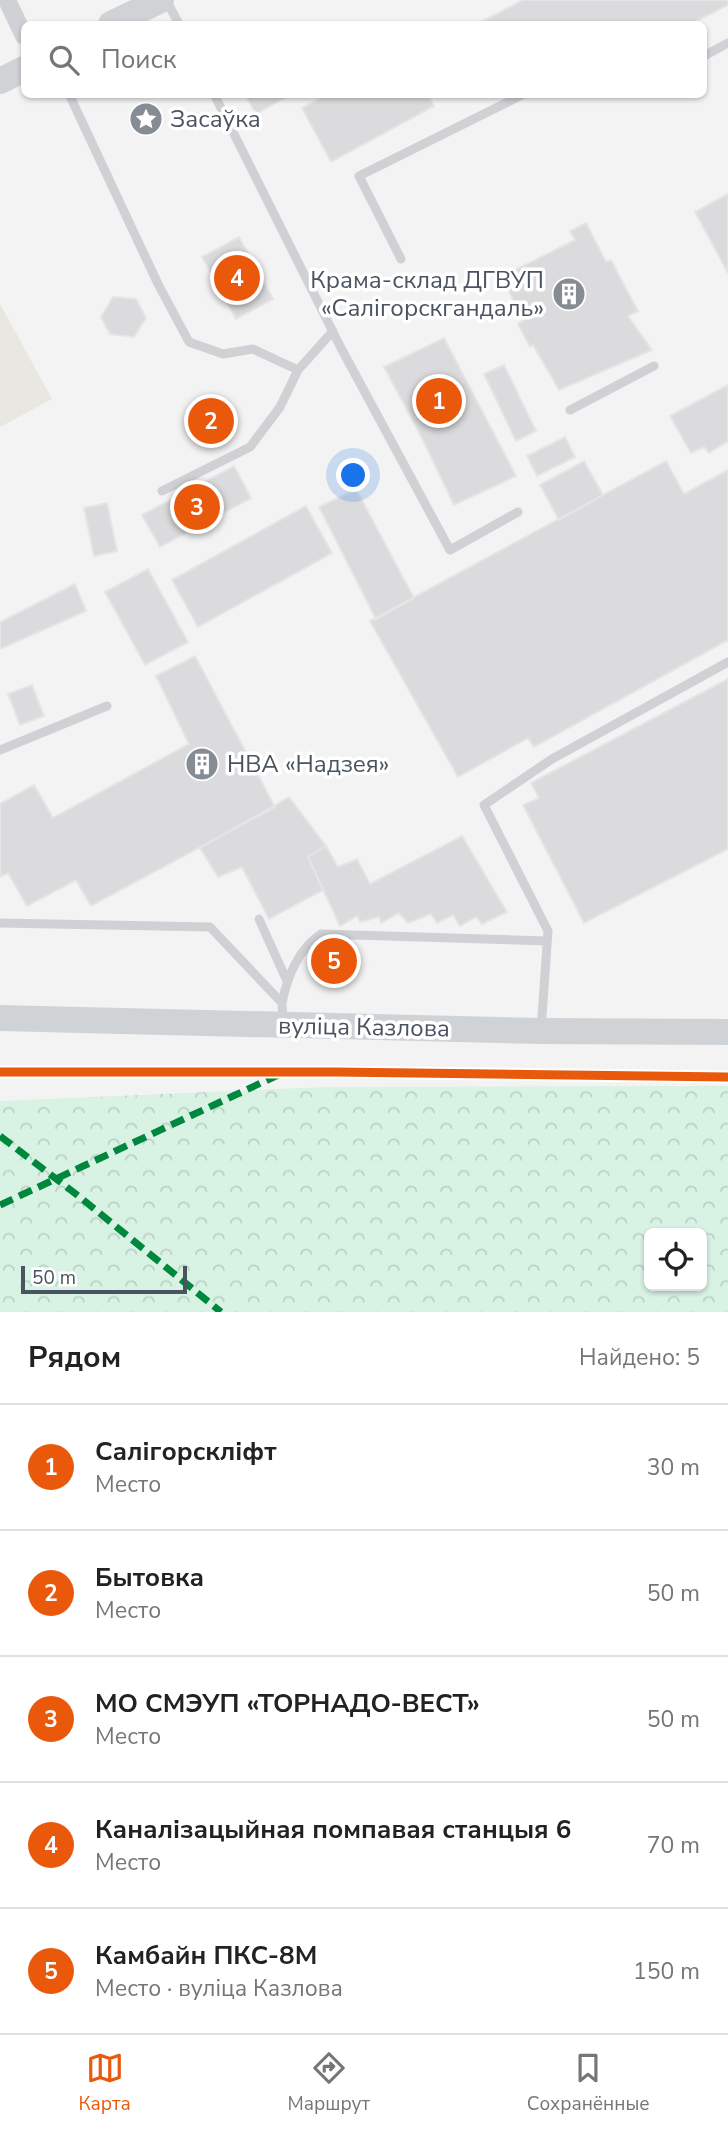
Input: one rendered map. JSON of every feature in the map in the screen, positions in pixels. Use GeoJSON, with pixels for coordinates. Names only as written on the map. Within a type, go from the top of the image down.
{"type":"FeatureCollection","features":[{"type":"Feature","properties":{"kind":"main road"},"geometry":{"type":"LineString","coordinates":[[118,21],[164,0]]}},
{"type":"Feature","properties":{"kind":"main road"},"geometry":{"type":"LineString","coordinates":[[0,82],[21,71]]}},
{"type":"Feature","properties":{"kind":"main road","name":"вуліца Казлова"},"geometry":{"type":"LineString","coordinates":[[0,1018],[283,1014],[541,1031],[728,1032]]}},
{"type":"Feature","properties":{"kind":"street"},"geometry":{"type":"LineString","coordinates":[[7,0],[21,30]]}},
{"type":"Feature","properties":{"kind":"lane"},"geometry":{"type":"LineString","coordinates":[[164,0],[176,21]]}},
{"type":"Feature","properties":{"kind":"lane"},"geometry":{"type":"LineString","coordinates":[[707,54],[728,43]]}},
{"type":"Feature","properties":{"kind":"lane"},"geometry":{"type":"LineString","coordinates":[[71,98],[158,284],[189,342],[223,354],[253,349],[298,370]]}},
{"type":"Feature","properties":{"kind":"lane"},"geometry":{"type":"LineString","coordinates":[[216,98],[332,331],[450,550],[518,512]]}},
{"type":"Feature","properties":{"kind":"lane"},"geometry":{"type":"LineString","coordinates":[[401,259],[359,176],[516,98]]}},
{"type":"Feature","properties":{"kind":"lane"},"geometry":{"type":"LineString","coordinates":[[162,491],[250,447],[280,407],[298,370],[332,331]]}},
{"type":"Feature","properties":{"kind":"lane"},"geometry":{"type":"LineString","coordinates":[[570,410],[654,366]]}},
{"type":"Feature","properties":{"kind":"lane"},"geometry":{"type":"LineString","coordinates":[[541,1031],[548,931],[484,805],[552,758],[728,662]]}},
{"type":"Feature","properties":{"kind":"lane"},"geometry":{"type":"LineString","coordinates":[[0,750],[107,706]]}},
{"type":"Feature","properties":{"kind":"lane"},"geometry":{"type":"LineString","coordinates":[[259,919],[287,981]]}},
{"type":"Feature","properties":{"kind":"lane"},"geometry":{"type":"LineString","coordinates":[[0,923],[210,926],[283,1014]]}},
{"type":"Feature","properties":{"kind":"lane"},"geometry":{"type":"LineString","coordinates":[[283,1014],[287,981],[309,941],[321,934],[547,941]]}},
{"type":"Feature","properties":{"kind":"shaded area"},"geometry":{"type":"Polygon","coordinates":[[[0,304],[52,399],[0,427],[0,304]]]}},
{"type":"Feature","properties":{"kind":"green space"},"geometry":{"type":"Polygon","coordinates":[[[728,1086],[728,1312],[0,1312],[0,1101],[326,1087],[728,1086]]]}},
{"type":"Feature","properties":{"kind":"building"},"geometry":{"type":"Polygon","coordinates":[[[523,0],[728,0],[728,5],[697,21],[483,21],[523,0]]]}},
{"type":"Feature","properties":{"kind":"building"},"geometry":{"type":"Polygon","coordinates":[[[247,98],[285,98],[256,114],[247,98]]]}},
{"type":"Feature","properties":{"kind":"building"},"geometry":{"type":"Polygon","coordinates":[[[321,98],[430,98],[434,106],[331,162],[302,108],[321,98]]]}},
{"type":"Feature","properties":{"kind":"building"},"geometry":{"type":"Polygon","coordinates":[[[728,194],[728,273],[695,212],[728,194]]]}},
{"type":"Feature","properties":{"kind":"building","name":"Крама-склад ДГВУП «Салігорскгандаль»"},"geometry":{"type":"Polygon","coordinates":[[[586,223],[606,262],[611,260],[638,311],[628,316],[652,350],[559,390],[518,324],[524,320],[501,277],[575,240],[570,231],[586,223]]]}},
{"type":"Feature","properties":{"kind":"building"},"geometry":{"type":"Polygon","coordinates":[[[239,237],[273,299],[236,319],[202,257],[239,237]]]}},
{"type":"Feature","properties":{"kind":"building"},"geometry":{"type":"Polygon","coordinates":[[[113,297],[136,299],[146,318],[134,337],[110,334],[101,317],[113,297]]]}},
{"type":"Feature","properties":{"kind":"building"},"geometry":{"type":"Polygon","coordinates":[[[444,338],[516,476],[454,505],[384,367],[444,338]]]}},
{"type":"Feature","properties":{"kind":"building"},"geometry":{"type":"Polygon","coordinates":[[[504,365],[536,431],[516,441],[484,374],[504,365]]]}},
{"type":"Feature","properties":{"kind":"building"},"geometry":{"type":"Polygon","coordinates":[[[728,385],[728,441],[709,453],[704,447],[691,453],[670,416],[728,385]]]}},
{"type":"Feature","properties":{"kind":"building"},"geometry":{"type":"Polygon","coordinates":[[[217,412],[221,420],[204,430],[200,422],[217,412]]]}},
{"type":"Feature","properties":{"kind":"building"},"geometry":{"type":"Polygon","coordinates":[[[565,437],[575,457],[537,476],[527,456],[565,437]]]}},
{"type":"Feature","properties":{"kind":"building"},"geometry":{"type":"Polygon","coordinates":[[[584,461],[603,495],[559,520],[540,485],[584,461]]]}},
{"type":"Feature","properties":{"kind":"building"},"geometry":{"type":"Polygon","coordinates":[[[666,461],[684,494],[728,470],[728,640],[534,747],[528,738],[458,777],[370,621],[666,461]]]}},
{"type":"Feature","properties":{"kind":"building"},"geometry":{"type":"Polygon","coordinates":[[[234,466],[251,498],[160,547],[142,515],[234,466]]]}},
{"type":"Feature","properties":{"kind":"building"},"geometry":{"type":"Polygon","coordinates":[[[356,489],[414,598],[376,619],[319,507],[356,489]]]}},
{"type":"Feature","properties":{"kind":"building"},"geometry":{"type":"Polygon","coordinates":[[[107,503],[117,551],[94,556],[84,508],[107,503]]]}},
{"type":"Feature","properties":{"kind":"building"},"geometry":{"type":"Polygon","coordinates":[[[306,506],[332,553],[198,627],[172,580],[306,506]]]}},
{"type":"Feature","properties":{"kind":"building"},"geometry":{"type":"Polygon","coordinates":[[[148,569],[188,642],[145,665],[105,592],[148,569]]]}},
{"type":"Feature","properties":{"kind":"building"},"geometry":{"type":"Polygon","coordinates":[[[75,584],[86,611],[0,649],[0,622],[75,584]]]}},
{"type":"Feature","properties":{"kind":"building","name":"НВА «Надзея»"},"geometry":{"type":"Polygon","coordinates":[[[195,656],[275,807],[91,906],[76,880],[27,906],[8,873],[0,877],[0,804],[34,785],[53,818],[189,744],[156,676],[195,656]]]}},
{"type":"Feature","properties":{"kind":"building"},"geometry":{"type":"Polygon","coordinates":[[[728,679],[728,849],[584,923],[523,805],[539,798],[531,783],[728,679]]]}},
{"type":"Feature","properties":{"kind":"building"},"geometry":{"type":"Polygon","coordinates":[[[32,685],[44,716],[20,725],[8,694],[32,685]]]}},
{"type":"Feature","properties":{"kind":"building"},"geometry":{"type":"Polygon","coordinates":[[[289,797],[326,846],[308,857],[323,890],[269,919],[242,867],[218,877],[200,848],[289,797]]]}},
{"type":"Feature","properties":{"kind":"building"},"geometry":{"type":"Polygon","coordinates":[[[462,836],[507,912],[482,924],[476,917],[460,926],[453,915],[437,923],[431,914],[408,923],[399,913],[381,923],[379,917],[360,922],[357,916],[340,926],[308,857],[326,846],[338,867],[357,859],[370,884],[462,836]]]}},
{"type":"Feature","properties":{"kind":"marked path"},"geometry":{"type":"LineString","coordinates":[[0,1205],[278,1075]]}},
{"type":"Feature","properties":{"kind":"marked path"},"geometry":{"type":"LineString","coordinates":[[0,1136],[221,1312]]}},
{"type":"Feature","properties":{"kind":"cycle path"},"geometry":{"type":"LineString","coordinates":[[0,1072],[336,1072],[728,1077]]}},
{"type":"Feature","properties":{"kind":"place","name":"Засаўка"},"geometry":{"type":"Point","coordinates":[146,119]}},
{"type":"Feature","properties":{"kind":"place","name":"Каналізацыйная помпавая станцыя 6"},"geometry":{"type":"Point","coordinates":[237,278]}},
{"type":"Feature","properties":{"kind":"place","name":"Крама-склад ДГВУП «Салігорскгандаль»"},"geometry":{"type":"Point","coordinates":[569,294]}},
{"type":"Feature","properties":{"kind":"place","name":"Салігорскліфт"},"geometry":{"type":"Point","coordinates":[439,401]}},
{"type":"Feature","properties":{"kind":"place","name":"Бытовка"},"geometry":{"type":"Point","coordinates":[211,421]}},
{"type":"Feature","properties":{"kind":"place","name":"МО СМЭУП «ТОРНАДО-ВЕСТ»"},"geometry":{"type":"Point","coordinates":[197,507]}},
{"type":"Feature","properties":{"kind":"place","name":"НВА «Надзея»"},"geometry":{"type":"Point","coordinates":[202,764]}},
{"type":"Feature","properties":{"kind":"place","name":"Камбайн ПКС-8М"},"geometry":{"type":"Point","coordinates":[334,961]}}]}
